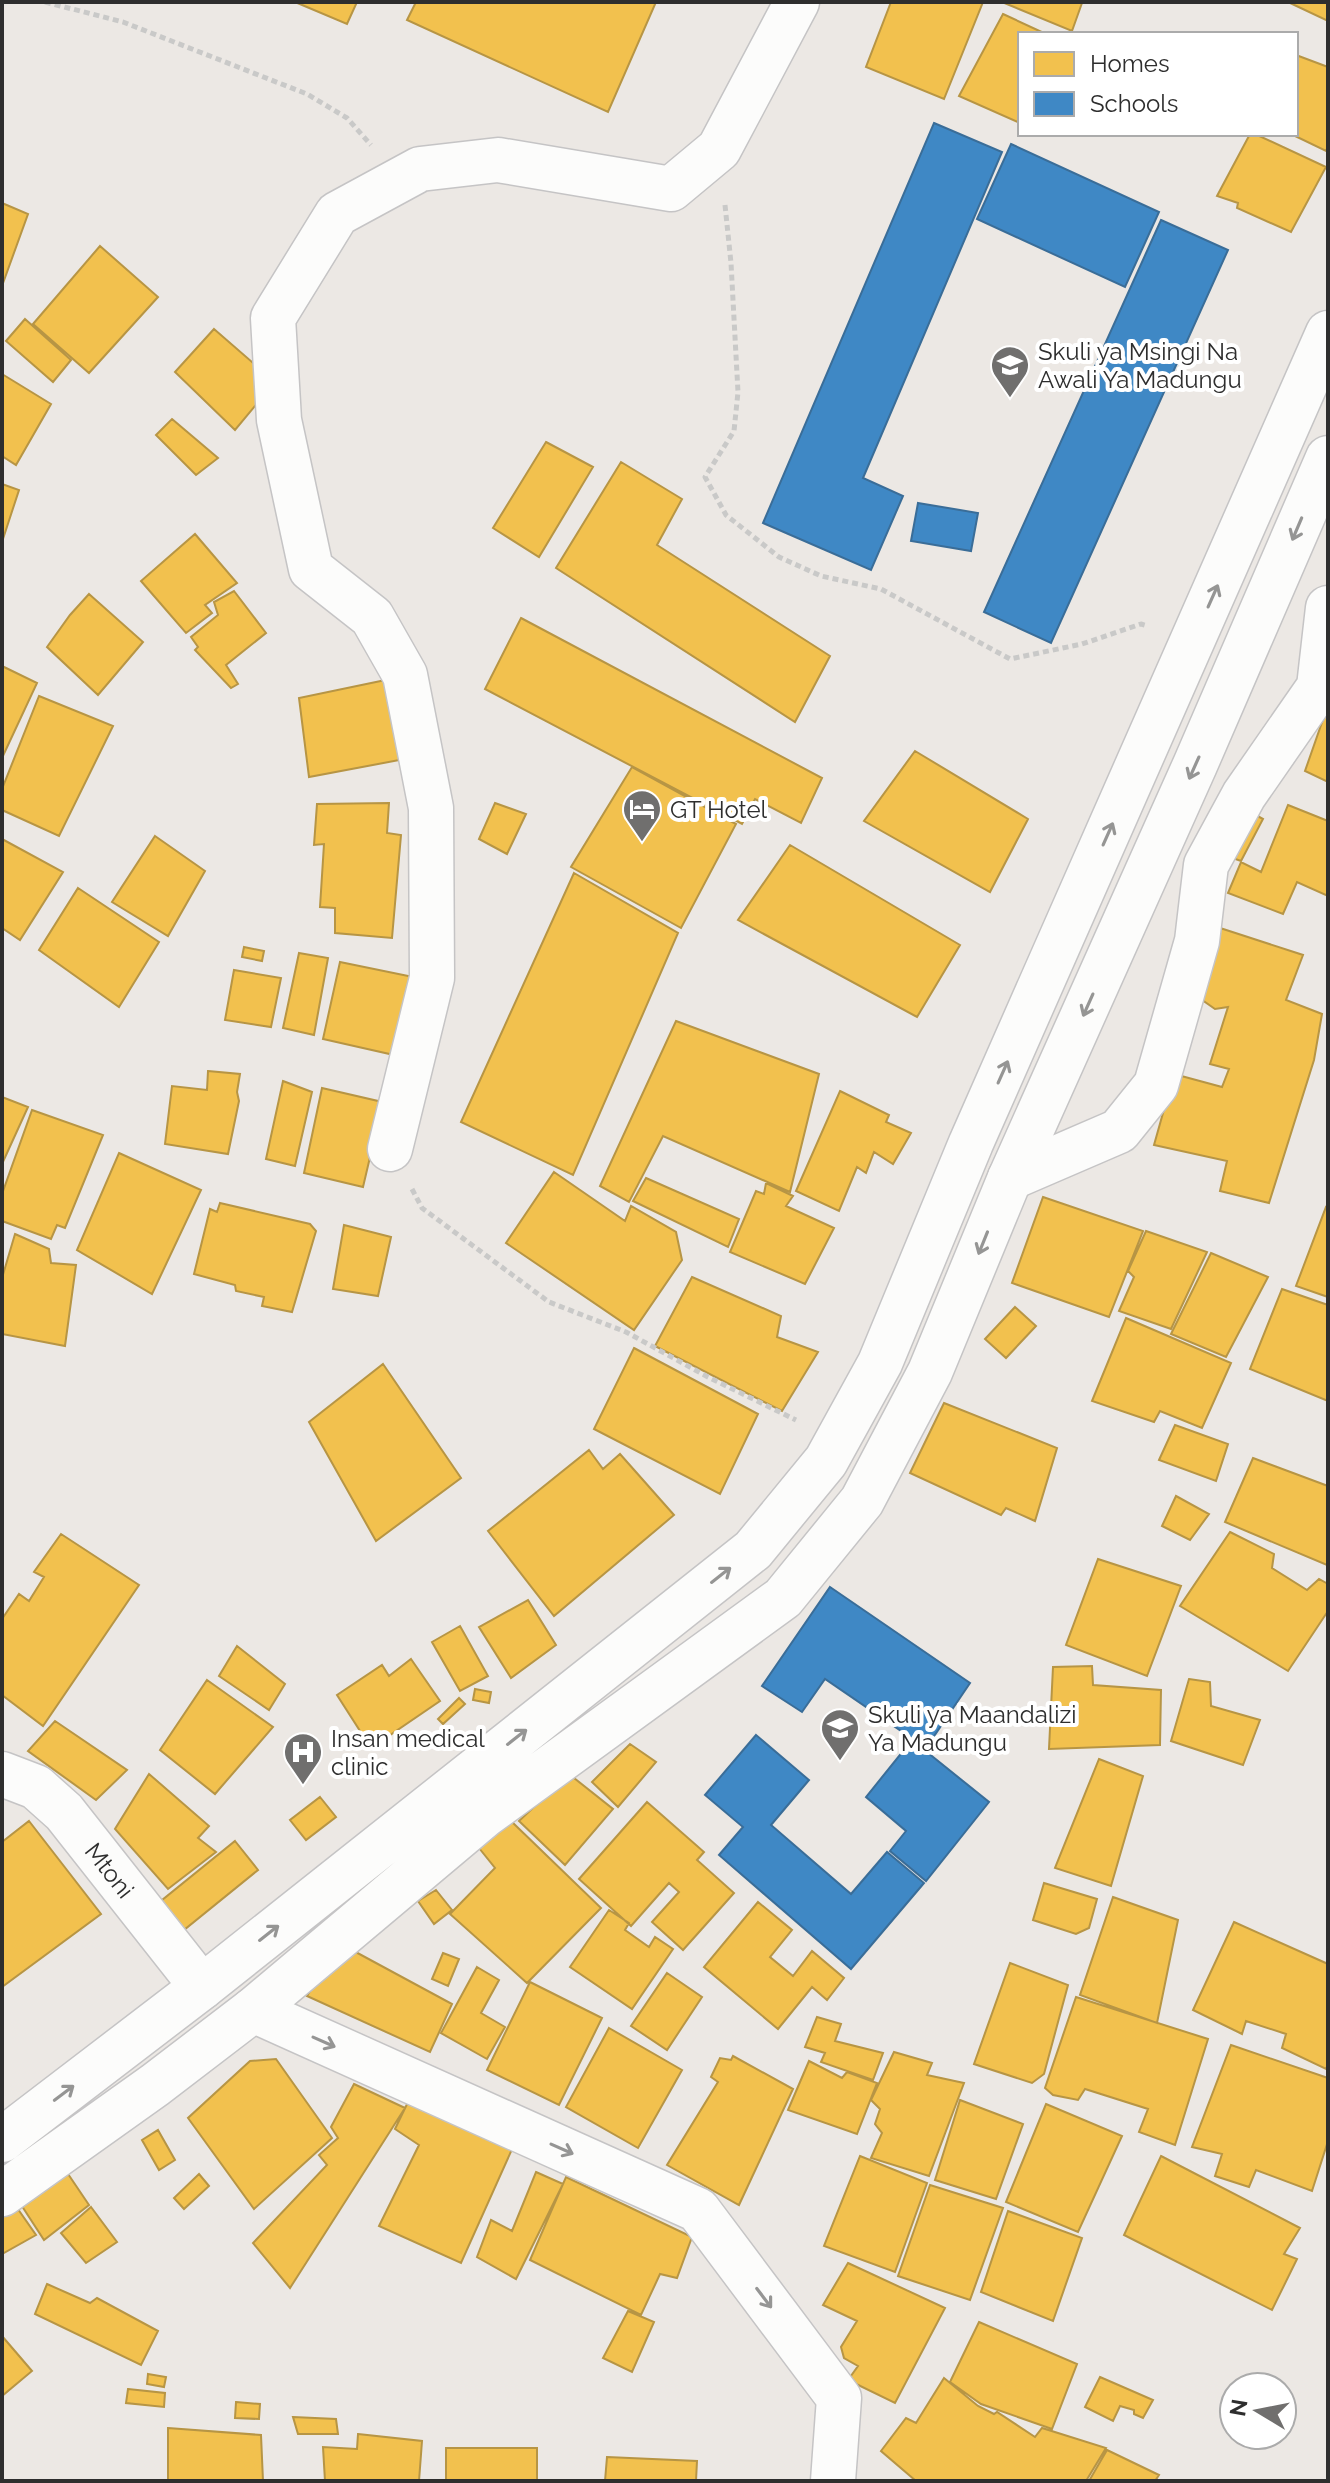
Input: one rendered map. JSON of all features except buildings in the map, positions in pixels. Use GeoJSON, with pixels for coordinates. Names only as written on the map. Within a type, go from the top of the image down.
{"type":"FeatureCollection","features":[{"type":"Feature","properties":{"kind":"main road"},"geometry":{"type":"LineString","coordinates":[[390,1149],[432,978],[431,808],[405,675],[372,617],[311,569],[279,420],[273,318],[337,214],[420,169],[498,160],[671,189],[719,149],[797,2]]}},
{"type":"Feature","properties":{"kind":"main road"},"geometry":{"type":"LineString","coordinates":[[2,2140],[202,1987],[753,1550],[826,1461],[880,1363],[971,1143],[1328,333]]}},
{"type":"Feature","properties":{"kind":"main road"},"geometry":{"type":"LineString","coordinates":[[2,2194],[155,2085],[253,2010],[485,1815],[783,1598],[862,1501],[930,1372],[1010,1178],[1328,458]]}},
{"type":"Feature","properties":{"kind":"main road"},"geometry":{"type":"LineString","coordinates":[[1010,1178],[1119,1131],[1156,1085],[1197,941],[1206,865],[1244,795],[1319,687],[1328,608]]}},
{"type":"Feature","properties":{"kind":"main road","name":"Mtoni"},"geometry":{"type":"LineString","coordinates":[[2,1774],[36,1787],[64,1812],[202,1987]]}},
{"type":"Feature","properties":{"kind":"main road"},"geometry":{"type":"LineString","coordinates":[[253,2010],[698,2210],[839,2398],[833,2481]]}},
{"type":"Feature","properties":{"kind":"path"},"geometry":{"type":"LineString","coordinates":[[45,2],[123,22],[307,94],[347,118],[370,142],[389,186]]}},
{"type":"Feature","properties":{"kind":"path"},"geometry":{"type":"LineString","coordinates":[[719,149],[731,263],[738,392],[734,431],[705,477],[726,515],[779,557],[821,576],[881,589],[1010,659],[1082,644],[1141,624],[1191,644]]}},
{"type":"Feature","properties":{"kind":"path"},"geometry":{"type":"LineString","coordinates":[[390,1149],[422,1208],[549,1302],[626,1332],[797,1421],[834,1447]]}},
{"type":"Feature","properties":{"kind":"place","name":"Skuli ya Msingi Na Awali Ya Madungu"},"geometry":{"type":"Point","coordinates":[1010,399]}},
{"type":"Feature","properties":{"kind":"place","name":"GT Hotel"},"geometry":{"type":"Point","coordinates":[642,843]}},
{"type":"Feature","properties":{"kind":"place","name":"Skuli ya Maandalizi Ya Madungu"},"geometry":{"type":"Point","coordinates":[840,1762]}},
{"type":"Feature","properties":{"kind":"place","name":"Insan medical clinic"},"geometry":{"type":"Point","coordinates":[303,1786]}}]}
